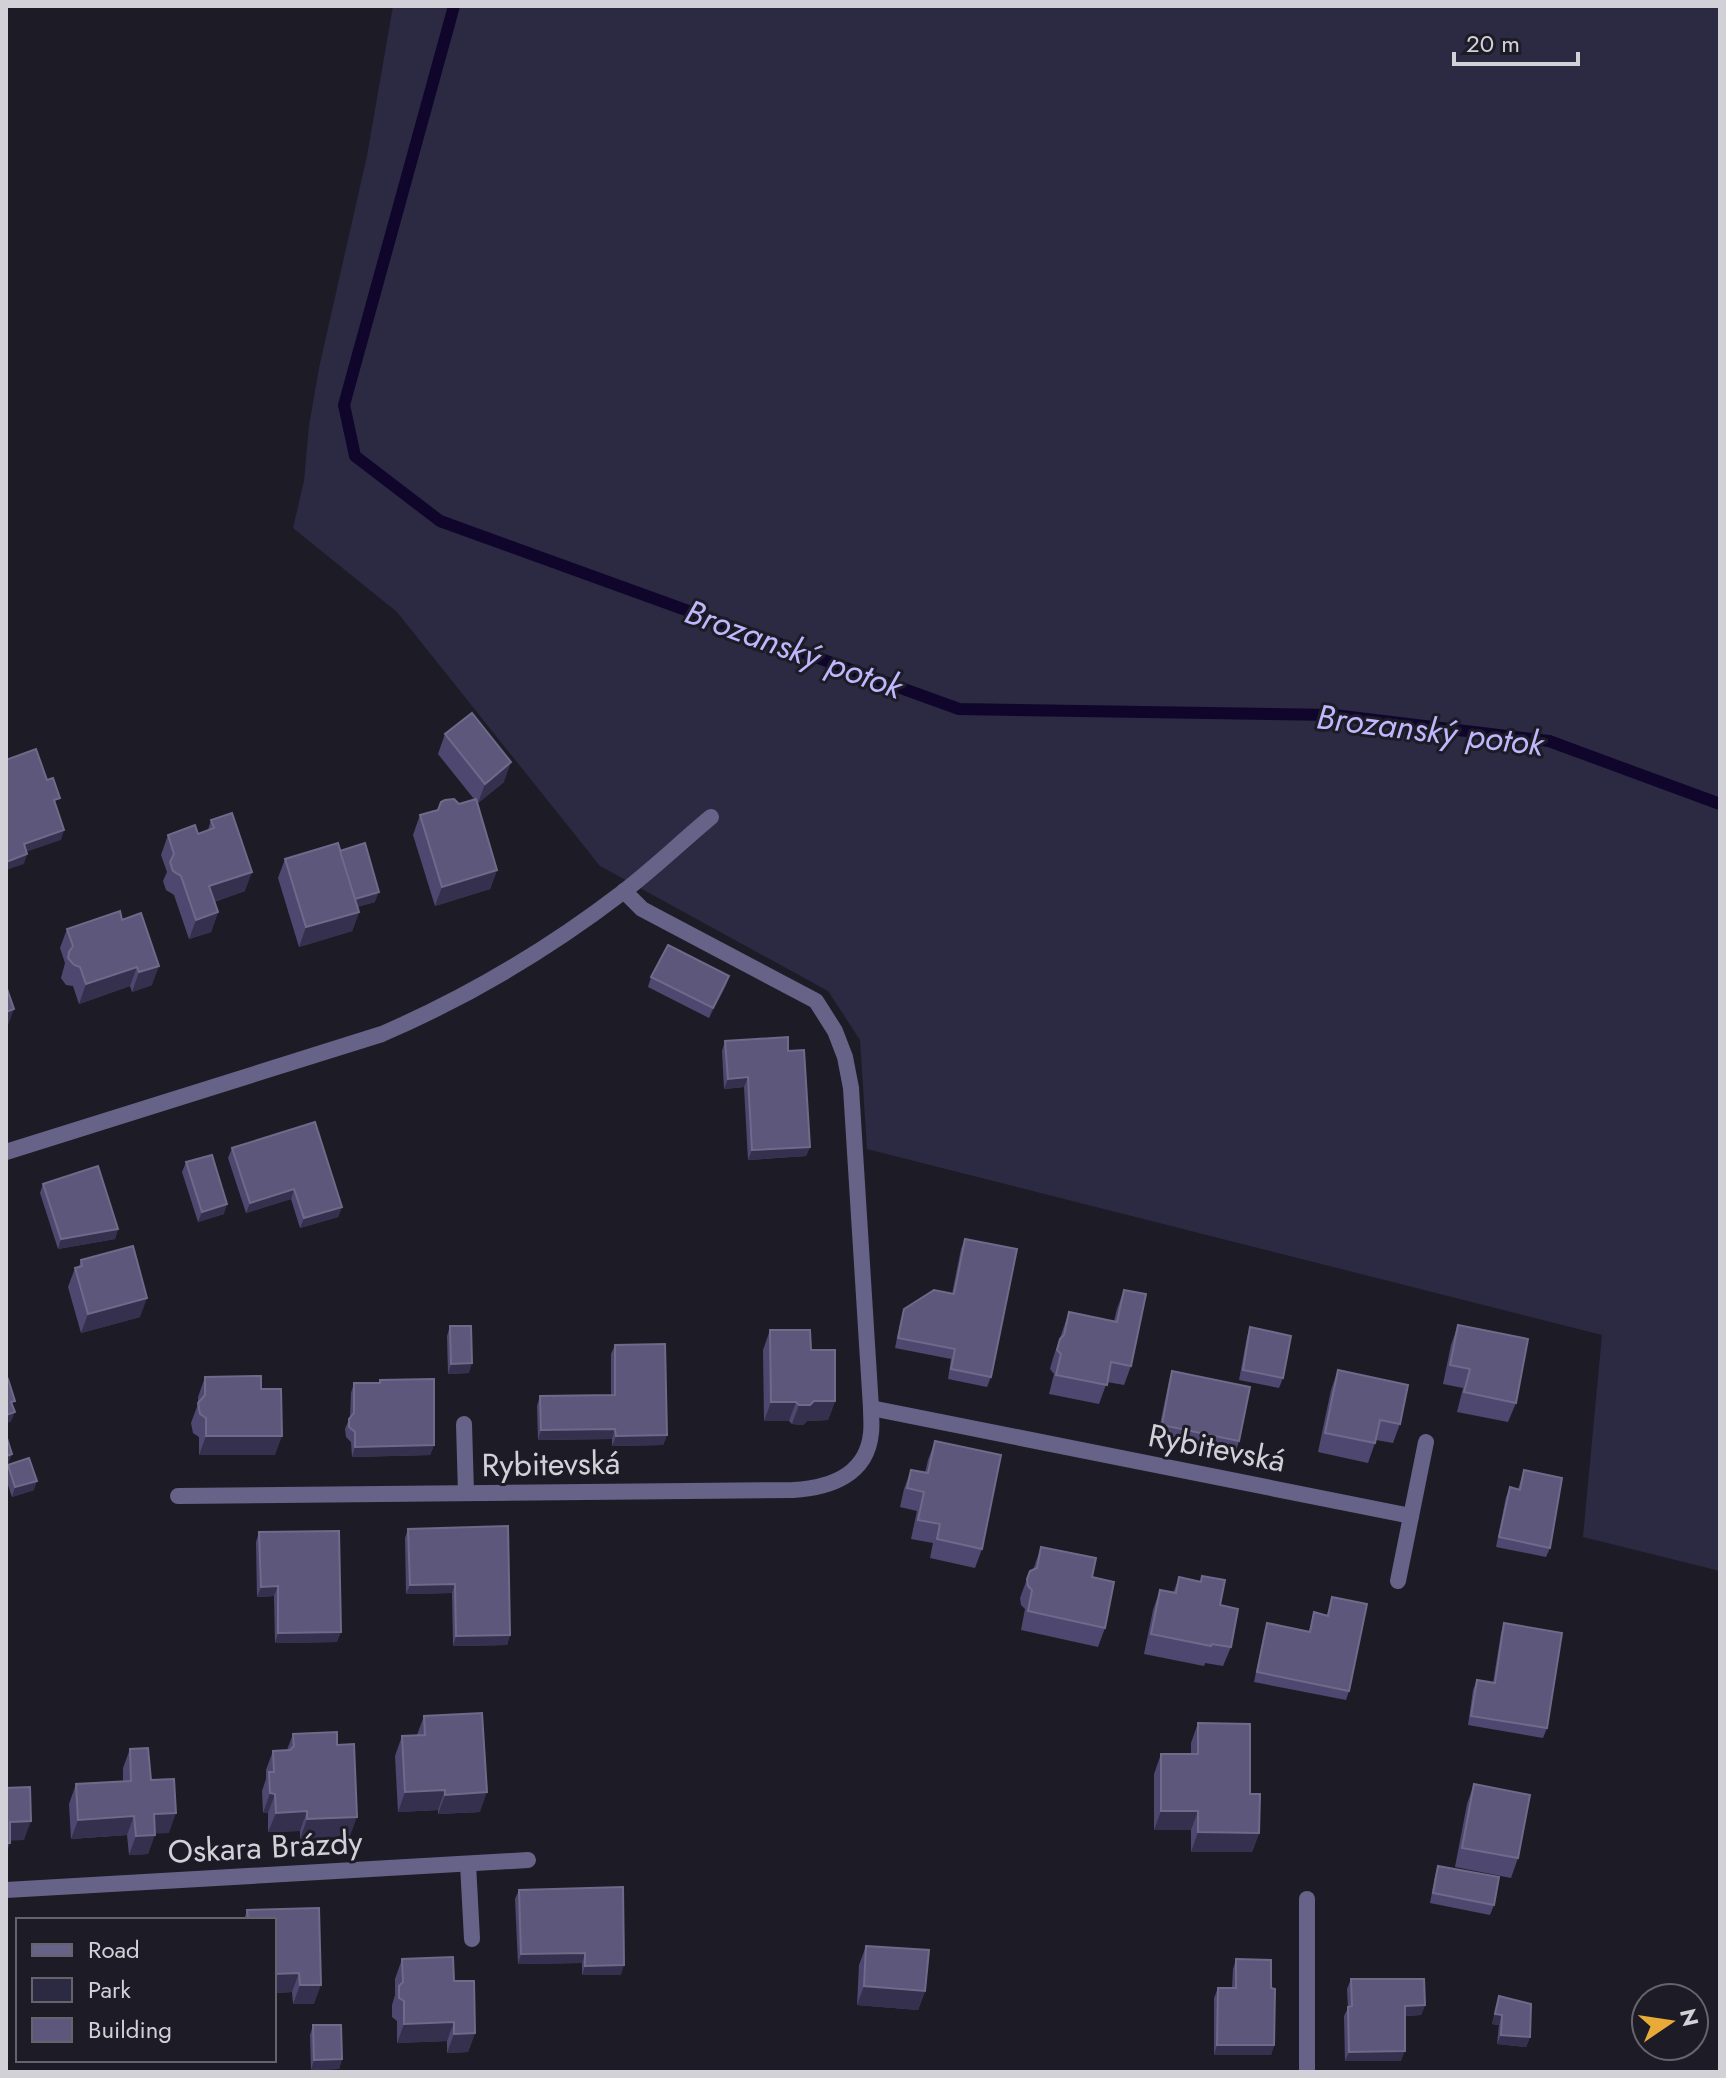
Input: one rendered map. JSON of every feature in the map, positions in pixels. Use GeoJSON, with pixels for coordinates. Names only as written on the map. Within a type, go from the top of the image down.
{"type":"FeatureCollection","features":[{"type":"Feature","properties":{"kind":"street"},"geometry":{"type":"LineString","coordinates":[[6,1152],[382,1034],[433,1012],[543,950],[624,891],[711,817]]}},
{"type":"Feature","properties":{"kind":"street","name":"Rybitevská"},"geometry":{"type":"LineString","coordinates":[[178,1496],[816,1489],[841,1480],[855,1468],[866,1451],[871,1434],[871,1408],[851,1088],[845,1057],[835,1031],[816,1001],[642,909],[624,891]]}},
{"type":"Feature","properties":{"kind":"street","name":"Rybitevská"},"geometry":{"type":"LineString","coordinates":[[871,1408],[1411,1516]]}},
{"type":"Feature","properties":{"kind":"street"},"geometry":{"type":"LineString","coordinates":[[464,1424],[466,1493]]}},
{"type":"Feature","properties":{"kind":"street"},"geometry":{"type":"LineString","coordinates":[[1398,1581],[1426,1442]]}},
{"type":"Feature","properties":{"kind":"street","name":"Oskara Brázdy"},"geometry":{"type":"LineString","coordinates":[[6,1890],[528,1860]]}},
{"type":"Feature","properties":{"kind":"street"},"geometry":{"type":"LineString","coordinates":[[468,1864],[472,1939]]}},
{"type":"Feature","properties":{"kind":"street"},"geometry":{"type":"LineString","coordinates":[[1307,1899],[1307,2072]]}},
{"type":"Feature","properties":{"kind":"green space"},"geometry":{"type":"Polygon","coordinates":[[[393,6],[1720,6],[1720,1571],[1583,1537],[1602,1335],[867,1149],[860,1040],[828,991],[600,866],[397,612],[293,528],[304,481],[319,368],[367,156],[393,6]]]}},
{"type":"Feature","properties":{"kind":"building"},"geometry":{"type":"Polygon","coordinates":[[[472,713],[511,762],[485,784],[445,734],[472,713]]]}},
{"type":"Feature","properties":{"kind":"building"},"geometry":{"type":"Polygon","coordinates":[[[36,749],[47,780],[53,778],[60,798],[54,800],[64,830],[24,844],[27,854],[6,862],[6,760],[36,749]]]}},
{"type":"Feature","properties":{"kind":"building"},"geometry":{"type":"Polygon","coordinates":[[[454,799],[459,804],[476,799],[497,870],[442,887],[420,815],[438,810],[441,802],[454,799]]]}},
{"type":"Feature","properties":{"kind":"building"},"geometry":{"type":"Polygon","coordinates":[[[232,813],[252,872],[209,886],[218,912],[196,920],[181,876],[173,871],[170,862],[174,854],[168,835],[195,825],[198,834],[214,828],[211,820],[232,813]]]}},
{"type":"Feature","properties":{"kind":"building"},"geometry":{"type":"Polygon","coordinates":[[[338,843],[359,912],[306,927],[285,859],[338,843]]]}},
{"type":"Feature","properties":{"kind":"building"},"geometry":{"type":"Polygon","coordinates":[[[365,843],[379,892],[355,899],[340,851],[365,843]]]}},
{"type":"Feature","properties":{"kind":"building"},"geometry":{"type":"Polygon","coordinates":[[[120,911],[122,920],[141,913],[159,966],[139,972],[137,967],[86,984],[80,967],[68,958],[73,946],[67,929],[120,911]]]}},
{"type":"Feature","properties":{"kind":"building"},"geometry":{"type":"Polygon","coordinates":[[[668,945],[729,976],[713,1008],[651,977],[668,945]]]}},
{"type":"Feature","properties":{"kind":"building"},"geometry":{"type":"Polygon","coordinates":[[[6,986],[14,1009],[6,1012],[6,986]]]}},
{"type":"Feature","properties":{"kind":"building"},"geometry":{"type":"Polygon","coordinates":[[[788,1037],[788,1051],[804,1050],[810,1147],[752,1150],[748,1077],[728,1079],[725,1041],[788,1037]]]}},
{"type":"Feature","properties":{"kind":"building"},"geometry":{"type":"Polygon","coordinates":[[[315,1122],[342,1207],[304,1218],[294,1189],[250,1203],[232,1148],[315,1122]]]}},
{"type":"Feature","properties":{"kind":"building"},"geometry":{"type":"Polygon","coordinates":[[[212,1155],[227,1204],[202,1212],[186,1162],[212,1155]]]}},
{"type":"Feature","properties":{"kind":"building"},"geometry":{"type":"Polygon","coordinates":[[[98,1166],[118,1229],[61,1239],[43,1184],[98,1166]]]}},
{"type":"Feature","properties":{"kind":"building"},"geometry":{"type":"Polygon","coordinates":[[[965,1239],[1017,1249],[991,1377],[951,1369],[955,1349],[898,1338],[904,1309],[934,1290],[954,1294],[965,1239]]]}},
{"type":"Feature","properties":{"kind":"building"},"geometry":{"type":"Polygon","coordinates":[[[133,1246],[147,1298],[88,1314],[75,1268],[82,1266],[81,1260],[133,1246]]]}},
{"type":"Feature","properties":{"kind":"building"},"geometry":{"type":"Polygon","coordinates":[[[1124,1290],[1146,1294],[1131,1366],[1111,1362],[1107,1385],[1056,1375],[1061,1354],[1057,1350],[1069,1312],[1117,1322],[1124,1290]]]}},
{"type":"Feature","properties":{"kind":"building"},"geometry":{"type":"Polygon","coordinates":[[[1458,1325],[1528,1339],[1516,1403],[1464,1392],[1470,1369],[1450,1365],[1458,1325]]]}},
{"type":"Feature","properties":{"kind":"building"},"geometry":{"type":"Polygon","coordinates":[[[450,1326],[471,1326],[472,1363],[451,1364],[450,1326]]]}},
{"type":"Feature","properties":{"kind":"building"},"geometry":{"type":"Polygon","coordinates":[[[1250,1327],[1291,1336],[1283,1378],[1243,1370],[1250,1327]]]}},
{"type":"Feature","properties":{"kind":"building"},"geometry":{"type":"Polygon","coordinates":[[[770,1330],[810,1330],[811,1350],[835,1350],[835,1401],[814,1401],[810,1405],[771,1402],[770,1330]]]}},
{"type":"Feature","properties":{"kind":"building"},"geometry":{"type":"Polygon","coordinates":[[[665,1344],[667,1435],[616,1436],[615,1429],[541,1430],[540,1396],[615,1395],[615,1345],[665,1344]]]}},
{"type":"Feature","properties":{"kind":"building"},"geometry":{"type":"Polygon","coordinates":[[[1338,1370],[1408,1385],[1400,1424],[1380,1420],[1375,1443],[1325,1433],[1338,1370]]]}},
{"type":"Feature","properties":{"kind":"building"},"geometry":{"type":"Polygon","coordinates":[[[1172,1371],[1250,1387],[1239,1441],[1162,1425],[1172,1371]]]}},
{"type":"Feature","properties":{"kind":"building"},"geometry":{"type":"Polygon","coordinates":[[[261,1376],[261,1389],[281,1389],[282,1436],[206,1436],[206,1418],[200,1414],[198,1403],[205,1395],[205,1377],[261,1376]]]}},
{"type":"Feature","properties":{"kind":"building"},"geometry":{"type":"Polygon","coordinates":[[[434,1379],[434,1445],[355,1447],[355,1432],[349,1427],[349,1419],[354,1413],[354,1383],[434,1379]]]}},
{"type":"Feature","properties":{"kind":"building"},"geometry":{"type":"Polygon","coordinates":[[[6,1380],[15,1412],[6,1415],[6,1380]]]}},
{"type":"Feature","properties":{"kind":"building"},"geometry":{"type":"Polygon","coordinates":[[[6,1435],[12,1454],[6,1456],[6,1435]]]}},
{"type":"Feature","properties":{"kind":"building"},"geometry":{"type":"Polygon","coordinates":[[[935,1441],[1001,1455],[982,1549],[937,1539],[940,1524],[918,1520],[924,1492],[907,1488],[911,1470],[928,1473],[935,1441]]]}},
{"type":"Feature","properties":{"kind":"building"},"geometry":{"type":"Polygon","coordinates":[[[29,1458],[37,1481],[15,1487],[8,1465],[29,1458]]]}},
{"type":"Feature","properties":{"kind":"building"},"geometry":{"type":"Polygon","coordinates":[[[1524,1470],[1562,1478],[1550,1548],[1499,1537],[1510,1487],[1520,1490],[1524,1470]]]}},
{"type":"Feature","properties":{"kind":"building"},"geometry":{"type":"Polygon","coordinates":[[[508,1526],[510,1635],[456,1636],[455,1584],[410,1585],[408,1529],[508,1526]]]}},
{"type":"Feature","properties":{"kind":"building"},"geometry":{"type":"Polygon","coordinates":[[[339,1531],[341,1632],[278,1633],[278,1586],[261,1587],[259,1532],[339,1531]]]}},
{"type":"Feature","properties":{"kind":"building"},"geometry":{"type":"Polygon","coordinates":[[[1041,1547],[1096,1558],[1092,1577],[1114,1582],[1105,1628],[1028,1611],[1032,1590],[1027,1579],[1030,1571],[1037,1568],[1041,1547]]]}},
{"type":"Feature","properties":{"kind":"building"},"geometry":{"type":"Polygon","coordinates":[[[1202,1576],[1225,1580],[1220,1605],[1238,1609],[1231,1647],[1151,1634],[1160,1590],[1176,1593],[1179,1577],[1201,1582],[1202,1576]]]}},
{"type":"Feature","properties":{"kind":"building"},"geometry":{"type":"Polygon","coordinates":[[[1332,1597],[1367,1604],[1349,1691],[1257,1672],[1267,1623],[1310,1632],[1314,1612],[1328,1616],[1332,1597]]]}},
{"type":"Feature","properties":{"kind":"building"},"geometry":{"type":"Polygon","coordinates":[[[1504,1623],[1562,1633],[1547,1728],[1471,1716],[1477,1680],[1495,1683],[1504,1623]]]}},
{"type":"Feature","properties":{"kind":"building"},"geometry":{"type":"Polygon","coordinates":[[[482,1713],[487,1792],[445,1795],[445,1790],[405,1792],[402,1736],[425,1735],[424,1716],[482,1713]]]}},
{"type":"Feature","properties":{"kind":"building"},"geometry":{"type":"Polygon","coordinates":[[[1198,1723],[1250,1724],[1250,1794],[1260,1794],[1259,1833],[1198,1832],[1198,1811],[1161,1811],[1161,1754],[1198,1754],[1198,1723]]]}},
{"type":"Feature","properties":{"kind":"building"},"geometry":{"type":"Polygon","coordinates":[[[337,1732],[337,1745],[354,1744],[357,1817],[307,1819],[307,1811],[276,1813],[275,1794],[270,1793],[269,1772],[274,1772],[273,1751],[290,1750],[294,1746],[293,1734],[337,1732]]]}},
{"type":"Feature","properties":{"kind":"building"},"geometry":{"type":"Polygon","coordinates":[[[148,1748],[151,1780],[174,1779],[176,1813],[154,1814],[155,1835],[136,1836],[134,1816],[78,1820],[76,1784],[131,1781],[130,1749],[148,1748]]]}},
{"type":"Feature","properties":{"kind":"building"},"geometry":{"type":"Polygon","coordinates":[[[1474,1784],[1530,1795],[1518,1858],[1462,1848],[1474,1784]]]}},
{"type":"Feature","properties":{"kind":"building"},"geometry":{"type":"Polygon","coordinates":[[[30,1787],[31,1821],[10,1822],[10,1843],[6,1843],[6,1788],[30,1787]]]}},
{"type":"Feature","properties":{"kind":"building"},"geometry":{"type":"Polygon","coordinates":[[[1438,1866],[1499,1877],[1494,1905],[1433,1893],[1438,1866]]]}},
{"type":"Feature","properties":{"kind":"building"},"geometry":{"type":"Polygon","coordinates":[[[623,1887],[624,1965],[585,1966],[585,1953],[521,1954],[519,1890],[623,1887]]]}},
{"type":"Feature","properties":{"kind":"building"},"geometry":{"type":"Polygon","coordinates":[[[319,1908],[321,1985],[300,1985],[299,1973],[276,1974],[276,1918],[248,1918],[247,1910],[319,1908]]]}},
{"type":"Feature","properties":{"kind":"building"},"geometry":{"type":"Polygon","coordinates":[[[866,1946],[929,1950],[925,1991],[864,1986],[866,1946]]]}},
{"type":"Feature","properties":{"kind":"building"},"geometry":{"type":"Polygon","coordinates":[[[453,1957],[454,1981],[474,1981],[475,2033],[454,2034],[454,2022],[404,2024],[404,2001],[399,1998],[399,1986],[403,1982],[402,1959],[453,1957]]]}},
{"type":"Feature","properties":{"kind":"building"},"geometry":{"type":"Polygon","coordinates":[[[1236,1959],[1271,1960],[1271,1988],[1275,1989],[1274,2045],[1217,2045],[1218,1988],[1236,1988],[1236,1959]]]}},
{"type":"Feature","properties":{"kind":"building"},"geometry":{"type":"Polygon","coordinates":[[[1351,1979],[1424,1979],[1425,2005],[1405,2006],[1405,2051],[1349,2052],[1351,1979]]]}},
{"type":"Feature","properties":{"kind":"building"},"geometry":{"type":"Polygon","coordinates":[[[1499,1996],[1531,2004],[1530,2037],[1501,2035],[1502,2015],[1495,2014],[1499,1996]]]}},
{"type":"Feature","properties":{"kind":"building"},"geometry":{"type":"Polygon","coordinates":[[[313,2025],[341,2025],[342,2059],[314,2060],[313,2025]]]}},
{"type":"Feature","properties":{"kind":"waterway","name":"Brozanský potok"},"geometry":{"type":"LineString","coordinates":[[454,6],[344,405],[355,456],[440,521],[959,709],[1334,715],[1549,741],[1720,804]]}}]}
